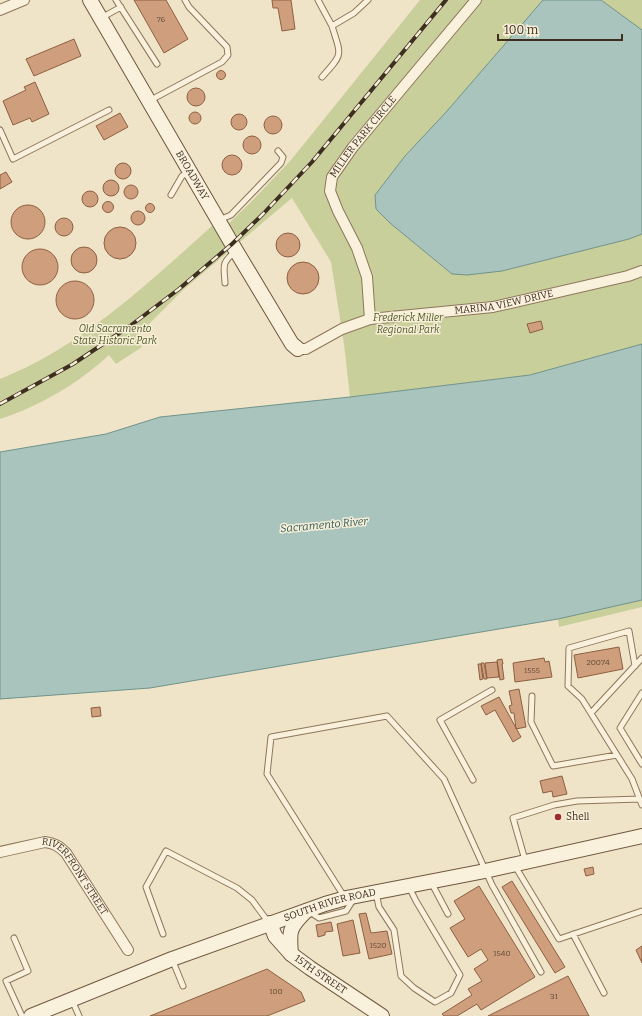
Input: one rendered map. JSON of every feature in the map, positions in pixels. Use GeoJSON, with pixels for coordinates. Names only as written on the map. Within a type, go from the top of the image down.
{"type":"FeatureCollection","features":[{"type":"Feature","properties":{"kind":"street"},"geometry":{"type":"LineString","coordinates":[[0,10],[24,0]]}},
{"type":"Feature","properties":{"kind":"street","name":"BROADWAY"},"geometry":{"type":"LineString","coordinates":[[90,0],[236,251],[292,344],[298,349]]}},
{"type":"Feature","properties":{"kind":"street","name":"MILLER PARK CIRCLE"},"geometry":{"type":"LineString","coordinates":[[370,319],[367,277],[357,248],[338,212],[330,191],[332,177],[352,147],[476,0]]}},
{"type":"Feature","properties":{"kind":"street","name":"MARINA VIEW DRIVE"},"geometry":{"type":"LineString","coordinates":[[298,349],[306,349],[342,329],[370,319],[499,306],[628,276],[642,271]]}},
{"type":"Feature","properties":{"kind":"street","name":"SOUTH RIVER ROAD"},"geometry":{"type":"LineString","coordinates":[[30,1016],[172,959],[306,911],[351,897],[642,836]]}},
{"type":"Feature","properties":{"kind":"street","name":"RIVERFRONT STREET"},"geometry":{"type":"LineString","coordinates":[[0,852],[45,842],[52,843],[60,847],[128,950]]}},
{"type":"Feature","properties":{"kind":"street"},"geometry":{"type":"LineString","coordinates":[[291,954],[289,937],[293,923],[306,911]]}},
{"type":"Feature","properties":{"kind":"street","name":"15TH STREET"},"geometry":{"type":"LineString","coordinates":[[270,924],[275,936],[291,954],[376,1014]]}},
{"type":"Feature","properties":{"kind":"lane"},"geometry":{"type":"LineString","coordinates":[[116,0],[157,64]]}},
{"type":"Feature","properties":{"kind":"lane"},"geometry":{"type":"LineString","coordinates":[[148,101],[222,62],[228,55],[227,47],[189,7],[185,0]]}},
{"type":"Feature","properties":{"kind":"lane"},"geometry":{"type":"LineString","coordinates":[[318,0],[332,26],[340,51],[339,57],[322,77]]}},
{"type":"Feature","properties":{"kind":"lane"},"geometry":{"type":"LineString","coordinates":[[332,26],[354,13],[368,0]]}},
{"type":"Feature","properties":{"kind":"lane"},"geometry":{"type":"LineString","coordinates":[[100,19],[121,7]]}},
{"type":"Feature","properties":{"kind":"lane"},"geometry":{"type":"LineString","coordinates":[[0,130],[13,159],[109,110]]}},
{"type":"Feature","properties":{"kind":"lane"},"geometry":{"type":"LineString","coordinates":[[218,220],[230,215],[281,163],[283,157],[278,151]]}},
{"type":"Feature","properties":{"kind":"lane"},"geometry":{"type":"LineString","coordinates":[[172,195],[182,176],[190,171]]}},
{"type":"Feature","properties":{"kind":"lane"},"geometry":{"type":"LineString","coordinates":[[225,283],[224,262],[236,251]]}},
{"type":"Feature","properties":{"kind":"lane"},"geometry":{"type":"LineString","coordinates":[[635,666],[629,631],[569,648],[568,686],[582,699],[591,712],[632,779],[641,802],[577,801],[554,805],[513,818],[519,863],[559,939],[642,911]]}},
{"type":"Feature","properties":{"kind":"lane"},"geometry":{"type":"LineString","coordinates":[[591,712],[642,658]]}},
{"type":"Feature","properties":{"kind":"lane"},"geometry":{"type":"LineString","coordinates":[[473,780],[440,720],[492,690]]}},
{"type":"Feature","properties":{"kind":"lane"},"geometry":{"type":"LineString","coordinates":[[642,693],[620,728],[642,764]]}},
{"type":"Feature","properties":{"kind":"lane"},"geometry":{"type":"LineString","coordinates":[[532,696],[531,722],[553,766],[617,755]]}},
{"type":"Feature","properties":{"kind":"lane"},"geometry":{"type":"LineString","coordinates":[[351,897],[267,774],[271,737],[387,716],[444,779],[485,870],[541,972]]}},
{"type":"Feature","properties":{"kind":"lane"},"geometry":{"type":"LineString","coordinates":[[163,934],[146,887],[166,851],[238,888],[252,900],[270,924]]}},
{"type":"Feature","properties":{"kind":"lane"},"geometry":{"type":"LineString","coordinates":[[430,881],[448,914]]}},
{"type":"Feature","properties":{"kind":"lane"},"geometry":{"type":"LineString","coordinates":[[376,892],[379,907],[394,930],[400,976],[414,988],[435,1002],[451,993],[460,975],[416,901],[409,886]]}},
{"type":"Feature","properties":{"kind":"lane"},"geometry":{"type":"LineString","coordinates":[[573,934],[604,993]]}},
{"type":"Feature","properties":{"kind":"lane"},"geometry":{"type":"LineString","coordinates":[[14,938],[28,972],[6,981],[22,1016]]}},
{"type":"Feature","properties":{"kind":"lane"},"geometry":{"type":"LineString","coordinates":[[172,959],[183,986]]}},
{"type":"Feature","properties":{"kind":"lane"},"geometry":{"type":"LineString","coordinates":[[72,1000],[79,1016]]}},
{"type":"Feature","properties":{"kind":"green space","name":"Frederick Miller Regional Park"},"geometry":{"type":"Polygon","coordinates":[[[420,0],[543,0],[447,111],[405,156],[375,195],[376,209],[390,223],[452,274],[502,271],[629,239],[642,234],[642,344],[530,375],[350,397],[344,344],[331,262],[292,198],[183,290],[136,337],[142,347],[116,364],[109,355],[85,375],[58,393],[15,414],[0,419],[0,379],[59,349],[87,331],[139,291],[213,225],[227,225],[291,160],[420,0]]]}},
{"type":"Feature","properties":{"kind":"green space"},"geometry":{"type":"Polygon","coordinates":[[[601,0],[642,0],[642,30],[601,0]]]}},
{"type":"Feature","properties":{"kind":"green space"},"geometry":{"type":"Polygon","coordinates":[[[642,600],[642,607],[559,627],[558,619],[642,600]]]}},
{"type":"Feature","properties":{"kind":"water"},"geometry":{"type":"Polygon","coordinates":[[[543,0],[601,0],[642,30],[642,234],[629,239],[502,271],[467,275],[452,274],[390,223],[376,209],[375,195],[405,156],[447,111],[543,0]]]}},
{"type":"Feature","properties":{"kind":"water","name":"Sacramento River"},"geometry":{"type":"Polygon","coordinates":[[[642,344],[642,600],[558,619],[150,688],[0,699],[0,452],[106,434],[160,417],[350,397],[530,375],[642,344]]]}},
{"type":"Feature","properties":{"kind":"building"},"geometry":{"type":"Polygon","coordinates":[[[134,0],[166,0],[188,39],[164,53],[134,0]]]}},
{"type":"Feature","properties":{"kind":"building"},"geometry":{"type":"Polygon","coordinates":[[[272,0],[291,0],[295,29],[282,31],[278,8],[273,8],[272,0]]]}},
{"type":"Feature","properties":{"kind":"building"},"geometry":{"type":"Polygon","coordinates":[[[74,39],[81,56],[34,76],[26,59],[74,39]]]}},
{"type":"Feature","properties":{"kind":"building"},"geometry":{"type":"Polygon","coordinates":[[[221,70],[226,75],[221,80],[216,75],[221,70]]]}},
{"type":"Feature","properties":{"kind":"building"},"geometry":{"type":"Polygon","coordinates":[[[35,82],[49,114],[32,122],[30,118],[13,125],[3,101],[26,90],[24,87],[35,82]]]}},
{"type":"Feature","properties":{"kind":"building"},"geometry":{"type":"Polygon","coordinates":[[[196,88],[202,91],[205,97],[202,103],[196,106],[190,103],[187,97],[190,91],[196,88]]]}},
{"type":"Feature","properties":{"kind":"building"},"geometry":{"type":"Polygon","coordinates":[[[197,112],[200,113],[200,123],[193,124],[190,123],[189,116],[190,113],[197,112]]]}},
{"type":"Feature","properties":{"kind":"building"},"geometry":{"type":"Polygon","coordinates":[[[120,113],[128,127],[104,140],[96,126],[120,113]]]}},
{"type":"Feature","properties":{"kind":"building"},"geometry":{"type":"Polygon","coordinates":[[[239,114],[245,116],[247,122],[245,128],[239,130],[233,128],[231,122],[233,116],[239,114]]]}},
{"type":"Feature","properties":{"kind":"building"},"geometry":{"type":"Polygon","coordinates":[[[273,116],[279,119],[282,125],[279,131],[273,134],[267,131],[264,125],[267,119],[273,116]]]}},
{"type":"Feature","properties":{"kind":"building"},"geometry":{"type":"Polygon","coordinates":[[[252,136],[258,139],[261,145],[258,151],[252,154],[246,151],[243,145],[246,139],[252,136]]]}},
{"type":"Feature","properties":{"kind":"building"},"geometry":{"type":"Polygon","coordinates":[[[232,155],[239,158],[242,165],[239,172],[232,175],[225,172],[222,165],[225,158],[232,155]]]}},
{"type":"Feature","properties":{"kind":"building"},"geometry":{"type":"Polygon","coordinates":[[[123,163],[130,168],[131,171],[126,178],[123,179],[116,174],[115,171],[120,164],[123,163]]]}},
{"type":"Feature","properties":{"kind":"building"},"geometry":{"type":"Polygon","coordinates":[[[6,172],[12,182],[0,189],[0,175],[6,172]]]}},
{"type":"Feature","properties":{"kind":"building"},"geometry":{"type":"Polygon","coordinates":[[[108,180],[114,180],[119,185],[117,194],[114,196],[108,196],[103,191],[103,185],[108,180]]]}},
{"type":"Feature","properties":{"kind":"building"},"geometry":{"type":"Polygon","coordinates":[[[131,185],[136,187],[138,192],[136,197],[131,199],[126,197],[124,192],[126,187],[131,185]]]}},
{"type":"Feature","properties":{"kind":"building"},"geometry":{"type":"Polygon","coordinates":[[[90,191],[96,193],[98,199],[96,205],[90,207],[84,205],[82,199],[84,193],[90,191]]]}},
{"type":"Feature","properties":{"kind":"building"},"geometry":{"type":"Polygon","coordinates":[[[108,201],[112,203],[114,207],[112,211],[108,213],[104,211],[102,207],[104,203],[108,201]]]}},
{"type":"Feature","properties":{"kind":"building"},"geometry":{"type":"Polygon","coordinates":[[[150,203],[155,208],[150,213],[145,208],[150,203]]]}},
{"type":"Feature","properties":{"kind":"building"},"geometry":{"type":"Polygon","coordinates":[[[25,205],[31,205],[40,210],[44,216],[44,228],[40,234],[31,239],[25,239],[16,234],[11,225],[11,219],[16,210],[25,205]]]}},
{"type":"Feature","properties":{"kind":"building"},"geometry":{"type":"Polygon","coordinates":[[[138,211],[143,213],[145,218],[143,223],[138,225],[133,223],[131,218],[133,213],[138,211]]]}},
{"type":"Feature","properties":{"kind":"building"},"geometry":{"type":"Polygon","coordinates":[[[64,218],[70,221],[73,227],[70,233],[64,236],[58,233],[55,227],[58,221],[64,218]]]}},
{"type":"Feature","properties":{"kind":"building"},"geometry":{"type":"Polygon","coordinates":[[[120,227],[129,230],[133,234],[136,243],[133,252],[129,256],[120,259],[111,256],[107,252],[104,243],[107,234],[111,230],[120,227]]]}},
{"type":"Feature","properties":{"kind":"building"},"geometry":{"type":"Polygon","coordinates":[[[288,233],[293,234],[299,240],[299,250],[293,256],[288,257],[283,256],[277,250],[276,245],[277,240],[283,234],[288,233]]]}},
{"type":"Feature","properties":{"kind":"building"},"geometry":{"type":"Polygon","coordinates":[[[84,247],[93,251],[97,260],[93,269],[84,273],[75,269],[71,260],[75,251],[84,247]]]}},
{"type":"Feature","properties":{"kind":"building"},"geometry":{"type":"Polygon","coordinates":[[[44,249],[53,254],[57,260],[57,274],[53,280],[44,285],[36,285],[27,280],[23,274],[22,263],[27,254],[33,250],[44,249]]]}},
{"type":"Feature","properties":{"kind":"building"},"geometry":{"type":"Polygon","coordinates":[[[303,262],[309,263],[316,269],[319,278],[318,284],[312,291],[303,294],[297,293],[290,287],[287,278],[288,272],[294,265],[303,262]]]}},
{"type":"Feature","properties":{"kind":"building"},"geometry":{"type":"Polygon","coordinates":[[[71,281],[79,281],[89,286],[93,293],[93,307],[89,314],[79,319],[71,319],[61,314],[59,311],[56,304],[56,296],[61,286],[64,284],[71,281]]]}},
{"type":"Feature","properties":{"kind":"building"},"geometry":{"type":"Polygon","coordinates":[[[541,321],[543,329],[530,333],[527,324],[541,321]]]}},
{"type":"Feature","properties":{"kind":"building"},"geometry":{"type":"Polygon","coordinates":[[[619,647],[623,669],[578,678],[574,655],[619,647]]]}},
{"type":"Feature","properties":{"kind":"building"},"geometry":{"type":"Polygon","coordinates":[[[544,658],[545,662],[549,661],[552,677],[515,682],[513,663],[544,658]]]}},
{"type":"Feature","properties":{"kind":"building"},"geometry":{"type":"Polygon","coordinates":[[[502,659],[504,679],[500,680],[497,660],[502,659]]]}},
{"type":"Feature","properties":{"kind":"building"},"geometry":{"type":"Polygon","coordinates":[[[497,662],[499,677],[487,678],[485,663],[497,662]]]}},
{"type":"Feature","properties":{"kind":"building"},"geometry":{"type":"Polygon","coordinates":[[[481,663],[484,663],[487,679],[484,679],[481,663]]]}},
{"type":"Feature","properties":{"kind":"building"},"geometry":{"type":"Polygon","coordinates":[[[478,664],[481,664],[483,679],[480,680],[478,664]]]}},
{"type":"Feature","properties":{"kind":"building"},"geometry":{"type":"Polygon","coordinates":[[[519,689],[526,727],[516,729],[514,713],[511,713],[509,706],[512,705],[509,691],[519,689]]]}},
{"type":"Feature","properties":{"kind":"building"},"geometry":{"type":"Polygon","coordinates":[[[499,697],[521,737],[513,742],[495,710],[486,715],[481,706],[499,697]]]}},
{"type":"Feature","properties":{"kind":"building"},"geometry":{"type":"Polygon","coordinates":[[[100,707],[101,716],[92,717],[91,708],[100,707]]]}},
{"type":"Feature","properties":{"kind":"building"},"geometry":{"type":"Polygon","coordinates":[[[562,776],[567,794],[553,797],[552,791],[543,793],[540,781],[562,776]]]}},
{"type":"Feature","properties":{"kind":"building"},"geometry":{"type":"Polygon","coordinates":[[[593,867],[594,874],[586,876],[584,869],[593,867]]]}},
{"type":"Feature","properties":{"kind":"building"},"geometry":{"type":"Polygon","coordinates":[[[512,881],[565,967],[555,973],[502,887],[512,881]]]}},
{"type":"Feature","properties":{"kind":"building"},"geometry":{"type":"Polygon","coordinates":[[[479,886],[535,977],[481,1010],[477,1004],[457,1016],[444,1016],[442,1014],[472,995],[468,989],[482,981],[474,969],[488,960],[481,949],[468,957],[450,928],[465,919],[454,901],[479,886]]]}},
{"type":"Feature","properties":{"kind":"building"},"geometry":{"type":"Polygon","coordinates":[[[366,913],[371,933],[387,931],[392,954],[369,959],[359,914],[366,913]]]}},
{"type":"Feature","properties":{"kind":"building"},"geometry":{"type":"Polygon","coordinates":[[[353,920],[360,953],[343,956],[337,924],[353,920]]]}},
{"type":"Feature","properties":{"kind":"building"},"geometry":{"type":"Polygon","coordinates":[[[331,922],[333,931],[325,932],[325,935],[318,937],[316,925],[331,922]]]}},
{"type":"Feature","properties":{"kind":"building"},"geometry":{"type":"Polygon","coordinates":[[[642,946],[642,963],[636,950],[642,946]]]}},
{"type":"Feature","properties":{"kind":"building"},"geometry":{"type":"Polygon","coordinates":[[[267,969],[301,992],[305,1001],[267,1016],[150,1016],[267,969]]]}},
{"type":"Feature","properties":{"kind":"building"},"geometry":{"type":"Polygon","coordinates":[[[568,976],[589,1016],[488,1016],[568,976]]]}},
{"type":"Feature","properties":{"kind":"railway"},"geometry":{"type":"LineString","coordinates":[[0,404],[73,364],[130,326],[179,289],[232,244],[263,214],[312,162],[446,0]]}},
{"type":"Feature","properties":{"kind":"place","name":"Shell"},"geometry":{"type":"Point","coordinates":[558,817]}},
{"type":"Feature","properties":{"kind":"park label","name":"Old Sacramento State Historic Park"},"geometry":{"type":"Point","coordinates":[115,334]}}]}
